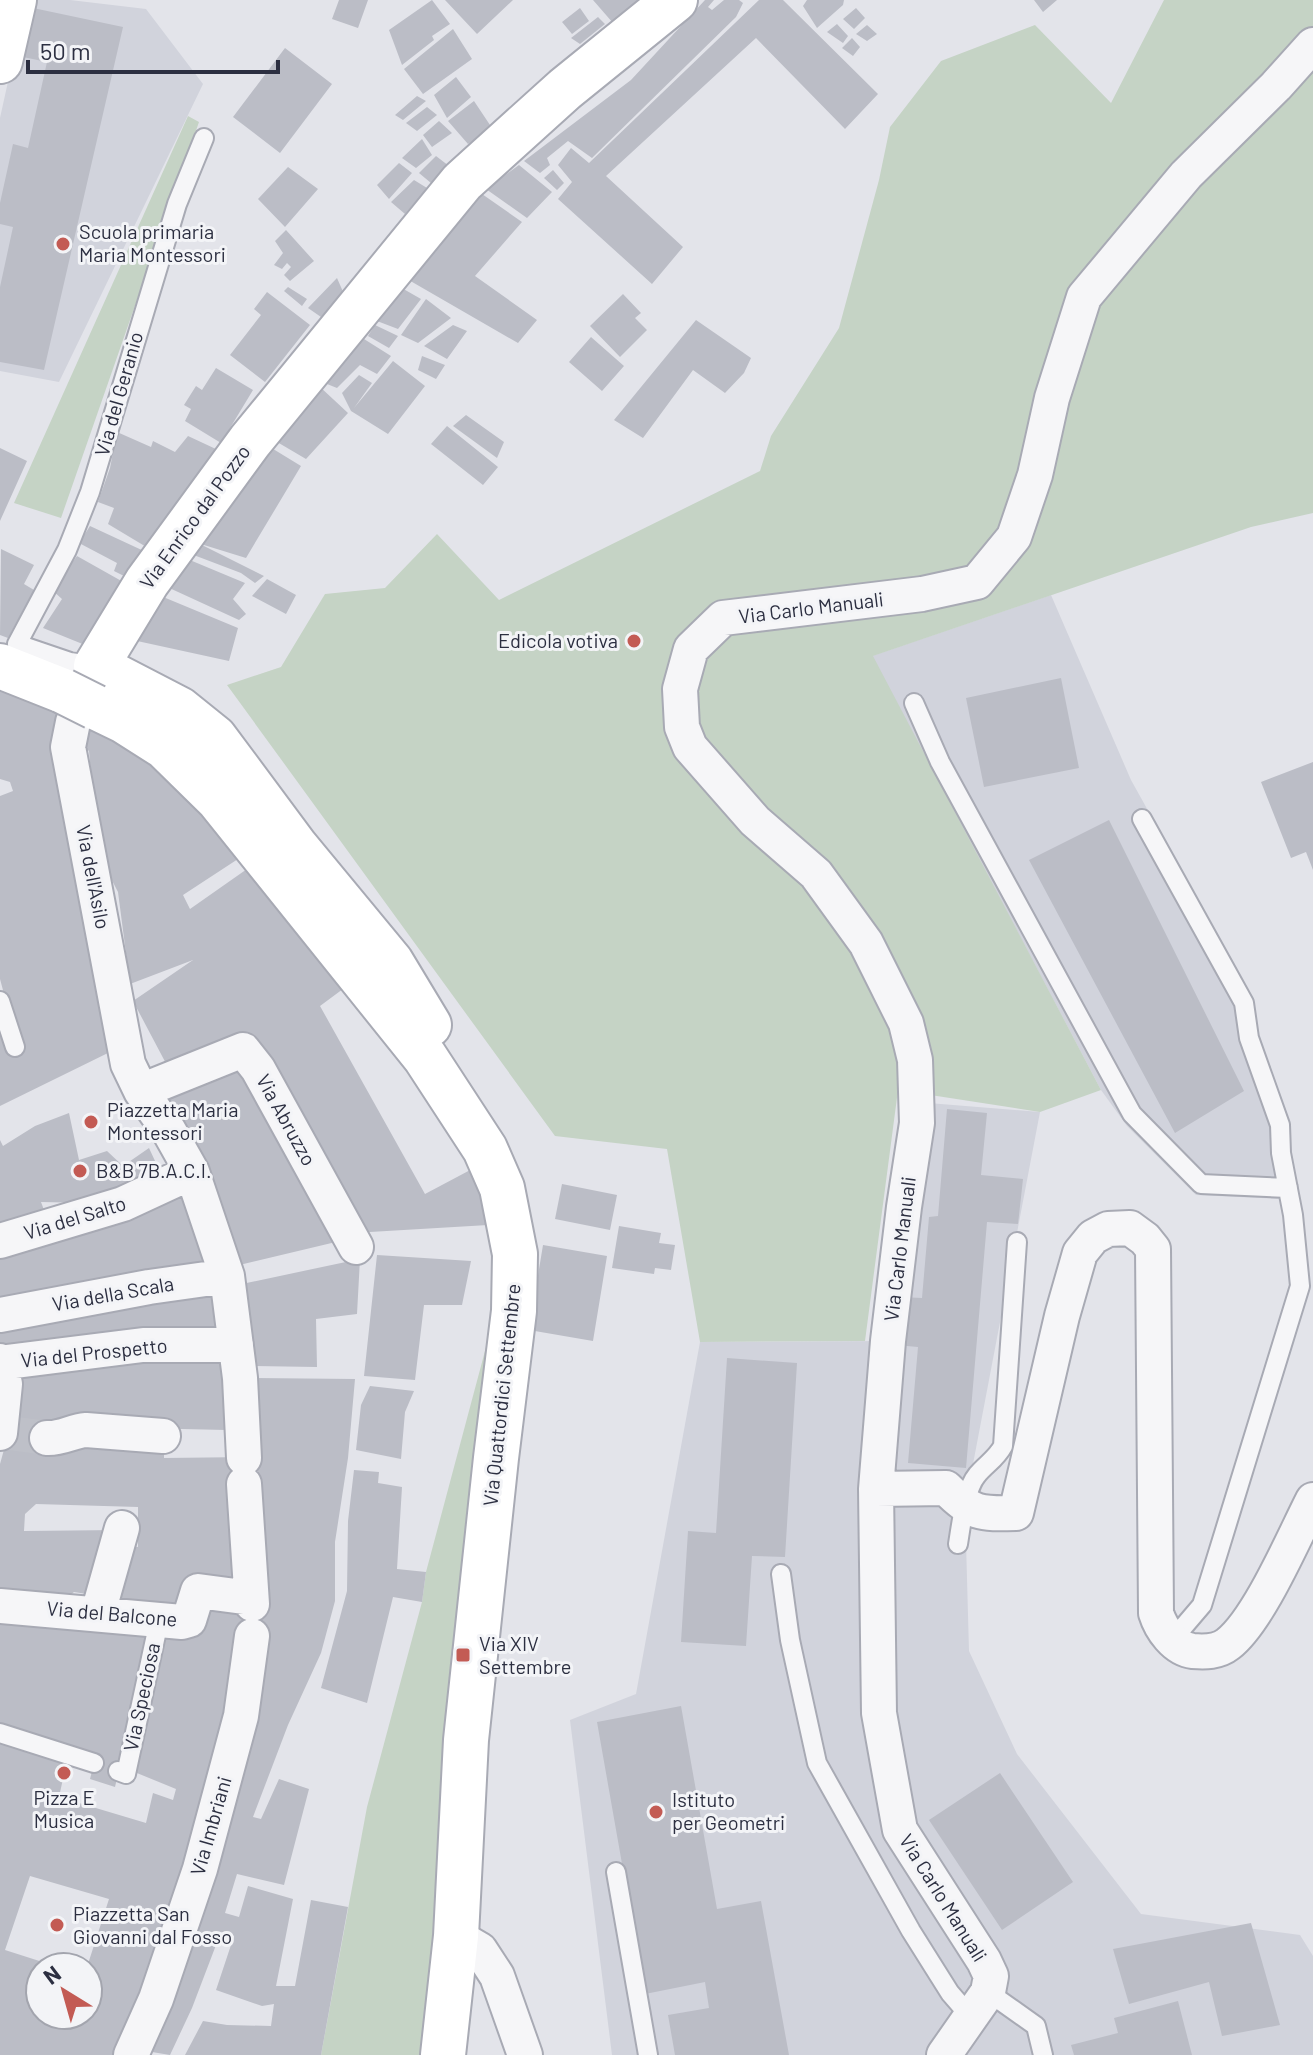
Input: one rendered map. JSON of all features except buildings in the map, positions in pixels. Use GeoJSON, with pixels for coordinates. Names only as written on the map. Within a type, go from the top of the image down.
{"type":"FeatureCollection","features":[{"type":"Feature","properties":{"kind":"main road"},"geometry":{"type":"LineString","coordinates":[[0,61],[14,0]]}},
{"type":"Feature","properties":{"kind":"main road","name":"Via Enrico dal Pozzo"},"geometry":{"type":"LineString","coordinates":[[85,688],[147,582],[250,441],[462,182],[565,89],[675,0]]}},
{"type":"Feature","properties":{"kind":"main road","name":"Via Quattordici Settembre"},"geometry":{"type":"LineString","coordinates":[[9,655],[85,688],[124,721],[165,747],[218,799],[425,1057],[485,1149],[502,1188],[515,1254],[514,1311],[466,1740],[456,1936],[443,2055]]}},
{"type":"Feature","properties":{"kind":"street","name":"Via Carlo Manuali"},"geometry":{"type":"LineString","coordinates":[[979,2004],[991,1976],[900,1830],[879,1713],[876,1489],[890,1326],[917,1123],[915,1060],[906,1023],[866,943],[816,874],[755,821],[690,747],[682,727],[680,689],[691,649],[723,618],[922,594],[977,582],[1014,537],[1035,475],[1052,398],[1084,297],[1186,175],[1313,45]]}},
{"type":"Feature","properties":{"kind":"street","name":"Via dell'Asilo"},"geometry":{"type":"LineString","coordinates":[[85,688],[68,747],[128,1064],[141,1091]]}},
{"type":"Feature","properties":{"kind":"street","name":"Via Abruzzo"},"geometry":{"type":"LineString","coordinates":[[141,1091],[243,1050],[258,1069],[361,1245]]}},
{"type":"Feature","properties":{"kind":"street","name":"Via Imbriani"},"geometry":{"type":"LineString","coordinates":[[131,2055],[156,1999],[200,1869],[241,1716],[251,1613],[240,1378],[227,1276],[192,1172],[141,1091]]}},
{"type":"Feature","properties":{"kind":"street","name":"Via del Salto"},"geometry":{"type":"LineString","coordinates":[[0,1241],[123,1204],[192,1172]]}},
{"type":"Feature","properties":{"kind":"street"},"geometry":{"type":"LineString","coordinates":[[876,1489],[946,1488],[965,1506],[986,1514],[1016,1513],[1062,1316],[1080,1253],[1093,1237],[1108,1229],[1130,1228],[1153,1249],[1156,1613],[1160,1628],[1185,1650],[1207,1653],[1226,1646],[1248,1625],[1313,1500]]}},
{"type":"Feature","properties":{"kind":"street","name":"Via della Scala"},"geometry":{"type":"LineString","coordinates":[[0,1315],[227,1276]]}},
{"type":"Feature","properties":{"kind":"street","name":"Via del Prospetto"},"geometry":{"type":"LineString","coordinates":[[0,1362],[143,1345],[236,1345]]}},
{"type":"Feature","properties":{"kind":"street"},"geometry":{"type":"LineString","coordinates":[[0,1362],[5,1384],[3,1432]]}},
{"type":"Feature","properties":{"kind":"street"},"geometry":{"type":"LineString","coordinates":[[47,1438],[56,1439],[73,1431],[86,1430],[163,1436]]}},
{"type":"Feature","properties":{"kind":"street"},"geometry":{"type":"LineString","coordinates":[[98,1613],[122,1528]]}},
{"type":"Feature","properties":{"kind":"street","name":"Via del Balcone"},"geometry":{"type":"LineString","coordinates":[[0,1606],[159,1621],[189,1620],[198,1591],[251,1613]]}},
{"type":"Feature","properties":{"kind":"street"},"geometry":{"type":"LineString","coordinates":[[456,1936],[480,1950],[497,1976],[520,2053]]}},
{"type":"Feature","properties":{"kind":"street"},"geometry":{"type":"LineString","coordinates":[[944,2055],[979,2004]]}},
{"type":"Feature","properties":{"kind":"lane","name":"Via del Geranio"},"geometry":{"type":"LineString","coordinates":[[9,655],[67,550],[90,492],[177,204],[204,138]]}},
{"type":"Feature","properties":{"kind":"lane"},"geometry":{"type":"LineString","coordinates":[[914,703],[940,762],[1132,1114],[1201,1184],[1288,1188]]}},
{"type":"Feature","properties":{"kind":"lane"},"geometry":{"type":"LineString","coordinates":[[1142,819],[1244,1003],[1249,1038],[1280,1125],[1281,1153],[1300,1286],[1202,1605],[1173,1639]]}},
{"type":"Feature","properties":{"kind":"lane"},"geometry":{"type":"LineString","coordinates":[[0,1001],[15,1047]]}},
{"type":"Feature","properties":{"kind":"lane"},"geometry":{"type":"LineString","coordinates":[[958,1544],[965,1506],[975,1476],[997,1457],[1003,1446],[1017,1242]]}},
{"type":"Feature","properties":{"kind":"lane"},"geometry":{"type":"LineString","coordinates":[[781,1574],[790,1640],[817,1763],[911,1931],[950,1993],[1036,2026],[1043,2055]]}},
{"type":"Feature","properties":{"kind":"lane","name":"Via Speciosa"},"geometry":{"type":"LineString","coordinates":[[122,1773],[159,1621]]}},
{"type":"Feature","properties":{"kind":"lane"},"geometry":{"type":"LineString","coordinates":[[0,1733],[94,1763]]}},
{"type":"Feature","properties":{"kind":"lane"},"geometry":{"type":"LineString","coordinates":[[616,1872],[648,2055]]}},
{"type":"Feature","properties":{"kind":"shaded area","name":"Scuola primaria Maria Montessori"},"geometry":{"type":"Polygon","coordinates":[[[26,0],[70,0],[146,9],[203,84],[59,382],[0,371],[0,118],[26,0]]]}},
{"type":"Feature","properties":{"kind":"shaded area"},"geometry":{"type":"Polygon","coordinates":[[[1051,595],[1131,780],[1233,963],[1269,1085],[1282,1199],[1196,1195],[1127,1126],[1101,1090],[872,656],[1051,595]]]}},
{"type":"Feature","properties":{"kind":"shaded area"},"geometry":{"type":"Polygon","coordinates":[[[916,1102],[1040,1112],[965,1506],[969,1651],[1017,1754],[1141,1914],[1300,1935],[1313,1956],[1313,2055],[612,2055],[570,1720],[636,1694],[700,1342],[888,1341],[916,1102]]]}},
{"type":"Feature","properties":{"kind":"green space"},"geometry":{"type":"Polygon","coordinates":[[[1164,0],[1313,0],[1313,513],[1251,527],[873,656],[1101,1090],[1040,1112],[898,1090],[865,1341],[700,1342],[667,1149],[555,1136],[227,685],[281,667],[325,594],[385,588],[437,534],[499,600],[760,471],[771,436],[839,328],[890,127],[941,61],[1035,25],[1111,103],[1164,0]]]}},
{"type":"Feature","properties":{"kind":"green space"},"geometry":{"type":"Polygon","coordinates":[[[188,116],[199,122],[61,518],[14,503],[188,116]]]}},
{"type":"Feature","properties":{"kind":"green space"},"geometry":{"type":"Polygon","coordinates":[[[493,1321],[423,2055],[321,2055],[367,1807],[493,1321]]]}},
{"type":"Feature","properties":{"kind":"tunnel"},"geometry":{"type":"LineString","coordinates":[[9,1433],[47,1438]]}},
{"type":"Feature","properties":{"kind":"place","name":"Scuola primaria Maria Montessori"},"geometry":{"type":"Point","coordinates":[63,244]}},
{"type":"Feature","properties":{"kind":"place","name":"Edicola votiva"},"geometry":{"type":"Point","coordinates":[634,641]}},
{"type":"Feature","properties":{"kind":"place","name":"Piazzetta Maria Montessori"},"geometry":{"type":"Point","coordinates":[91,1122]}},
{"type":"Feature","properties":{"kind":"place","name":"B&B 7B.A.C.I."},"geometry":{"type":"Point","coordinates":[80,1171]}},
{"type":"Feature","properties":{"kind":"place","name":"Via XIV Settembre"},"geometry":{"type":"Point","coordinates":[463,1655]}},
{"type":"Feature","properties":{"kind":"place","name":"Pizza E Musica"},"geometry":{"type":"Point","coordinates":[64,1773]}},
{"type":"Feature","properties":{"kind":"place","name":"Istituto per Geometri"},"geometry":{"type":"Point","coordinates":[656,1812]}},
{"type":"Feature","properties":{"kind":"place","name":"Piazzetta San Giovanni dal Fosso"},"geometry":{"type":"Point","coordinates":[57,1925]}}]}
